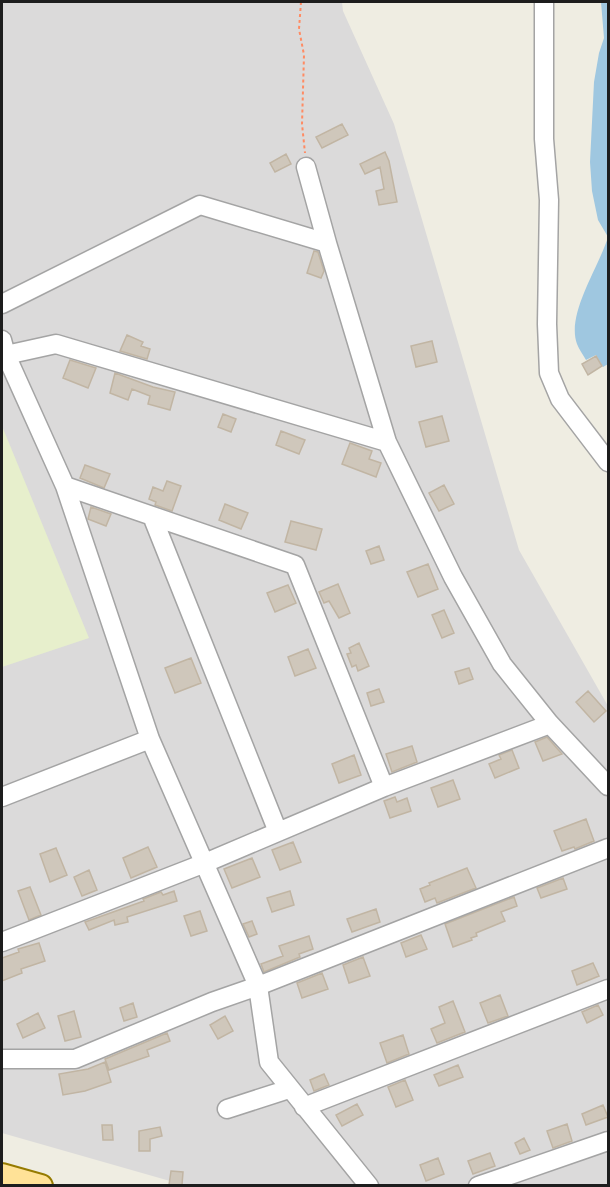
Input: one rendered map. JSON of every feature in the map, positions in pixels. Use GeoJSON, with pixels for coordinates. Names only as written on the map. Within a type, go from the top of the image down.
{"type":"FeatureCollection","features":[{"type":"Feature","properties":{"kind":"main road"},"geometry":{"type":"LineString","coordinates":[[2,1175],[41,1185]]}},
{"type":"Feature","properties":{"kind":"street"},"geometry":{"type":"LineString","coordinates":[[544,2],[544,139],[549,200],[547,324],[549,373],[560,399],[609,462]]}},
{"type":"Feature","properties":{"kind":"street"},"geometry":{"type":"LineString","coordinates":[[306,167],[387,442],[453,577],[502,664],[550,724],[609,786]]}},
{"type":"Feature","properties":{"kind":"street"},"geometry":{"type":"LineString","coordinates":[[2,304],[200,206],[327,243]]}},
{"type":"Feature","properties":{"kind":"street"},"geometry":{"type":"LineString","coordinates":[[369,1185],[269,1062],[258,986],[150,739],[65,486],[4,347],[56,344],[387,442]]}},
{"type":"Feature","properties":{"kind":"street"},"geometry":{"type":"LineString","coordinates":[[65,486],[295,565],[384,787]]}},
{"type":"Feature","properties":{"kind":"street"},"geometry":{"type":"LineString","coordinates":[[152,516],[278,832]]}},
{"type":"Feature","properties":{"kind":"street"},"geometry":{"type":"LineString","coordinates":[[2,942],[205,863],[384,787],[550,724]]}},
{"type":"Feature","properties":{"kind":"street"},"geometry":{"type":"LineString","coordinates":[[2,797],[150,739]]}},
{"type":"Feature","properties":{"kind":"street"},"geometry":{"type":"LineString","coordinates":[[2,1059],[75,1059],[212,1002],[609,848]]}},
{"type":"Feature","properties":{"kind":"street"},"geometry":{"type":"LineString","coordinates":[[304,1107],[609,990]]}},
{"type":"Feature","properties":{"kind":"street"},"geometry":{"type":"LineString","coordinates":[[227,1108],[289,1089]]}},
{"type":"Feature","properties":{"kind":"street"},"geometry":{"type":"LineString","coordinates":[[478,1185],[609,1141]]}},
{"type":"Feature","properties":{"kind":"path"},"geometry":{"type":"LineString","coordinates":[[301,2],[299,29],[304,55],[302,124],[306,167]]}},
{"type":"Feature","properties":{"kind":"shaded area"},"geometry":{"type":"Polygon","coordinates":[[[2,2],[342,2],[343,11],[394,124],[519,550],[608,706],[608,1185],[184,1185],[2,1133],[2,2]]]}},
{"type":"Feature","properties":{"kind":"green space"},"geometry":{"type":"Polygon","coordinates":[[[2,426],[89,638],[2,667],[2,426]]]}},
{"type":"Feature","properties":{"kind":"water"},"geometry":{"type":"Polygon","coordinates":[[[601,2],[608,2],[608,237],[598,220],[592,191],[590,162],[594,82],[604,38],[601,2]]]}},
{"type":"Feature","properties":{"kind":"water"},"geometry":{"type":"Polygon","coordinates":[[[608,237],[608,364],[603,367],[596,355],[586,360],[577,344],[575,332],[576,319],[585,290],[608,237]]]}},
{"type":"Feature","properties":{"kind":"building"},"geometry":{"type":"Polygon","coordinates":[[[342,124],[348,135],[322,148],[316,137],[342,124]]]}},
{"type":"Feature","properties":{"kind":"building"},"geometry":{"type":"Polygon","coordinates":[[[385,152],[397,202],[379,205],[376,191],[384,189],[380,167],[365,174],[360,164],[385,152]]]}},
{"type":"Feature","properties":{"kind":"building"},"geometry":{"type":"Polygon","coordinates":[[[286,154],[291,164],[275,172],[270,163],[286,154]]]}},
{"type":"Feature","properties":{"kind":"building"},"geometry":{"type":"Polygon","coordinates":[[[314,251],[318,252],[324,271],[321,278],[307,273],[314,251]]]}},
{"type":"Feature","properties":{"kind":"building"},"geometry":{"type":"Polygon","coordinates":[[[127,335],[143,342],[141,346],[150,349],[147,359],[120,351],[127,335]]]}},
{"type":"Feature","properties":{"kind":"building"},"geometry":{"type":"Polygon","coordinates":[[[432,341],[437,362],[416,367],[411,346],[432,341]]]}},
{"type":"Feature","properties":{"kind":"building"},"geometry":{"type":"Polygon","coordinates":[[[596,356],[602,366],[588,375],[582,364],[596,356]]]}},
{"type":"Feature","properties":{"kind":"building"},"geometry":{"type":"Polygon","coordinates":[[[70,360],[96,368],[88,388],[63,378],[70,360]]]}},
{"type":"Feature","properties":{"kind":"building"},"geometry":{"type":"Polygon","coordinates":[[[115,373],[153,387],[175,392],[170,410],[148,404],[150,396],[132,389],[128,400],[110,393],[115,373]]]}},
{"type":"Feature","properties":{"kind":"building"},"geometry":{"type":"Polygon","coordinates":[[[223,414],[236,419],[231,432],[218,427],[223,414]]]}},
{"type":"Feature","properties":{"kind":"building"},"geometry":{"type":"Polygon","coordinates":[[[442,416],[449,441],[426,447],[419,422],[442,416]]]}},
{"type":"Feature","properties":{"kind":"building"},"geometry":{"type":"Polygon","coordinates":[[[281,431],[305,440],[299,454],[276,445],[281,431]]]}},
{"type":"Feature","properties":{"kind":"building"},"geometry":{"type":"Polygon","coordinates":[[[350,443],[372,451],[369,459],[381,463],[376,477],[342,464],[350,443]]]}},
{"type":"Feature","properties":{"kind":"building"},"geometry":{"type":"Polygon","coordinates":[[[85,465],[110,474],[104,488],[80,478],[85,465]]]}},
{"type":"Feature","properties":{"kind":"building"},"geometry":{"type":"Polygon","coordinates":[[[167,481],[181,486],[172,511],[155,505],[156,502],[149,499],[153,487],[163,491],[167,481]]]}},
{"type":"Feature","properties":{"kind":"building"},"geometry":{"type":"Polygon","coordinates":[[[444,485],[454,504],[439,511],[429,493],[444,485]]]}},
{"type":"Feature","properties":{"kind":"building"},"geometry":{"type":"Polygon","coordinates":[[[225,504],[248,513],[241,529],[219,520],[225,504]]]}},
{"type":"Feature","properties":{"kind":"building"},"geometry":{"type":"Polygon","coordinates":[[[91,507],[111,514],[106,526],[88,519],[91,507]]]}},
{"type":"Feature","properties":{"kind":"building"},"geometry":{"type":"Polygon","coordinates":[[[291,521],[322,529],[316,550],[285,542],[291,521]]]}},
{"type":"Feature","properties":{"kind":"building"},"geometry":{"type":"Polygon","coordinates":[[[379,546],[384,560],[371,564],[366,551],[379,546]]]}},
{"type":"Feature","properties":{"kind":"building"},"geometry":{"type":"Polygon","coordinates":[[[428,564],[438,589],[418,597],[407,572],[428,564]]]}},
{"type":"Feature","properties":{"kind":"building"},"geometry":{"type":"Polygon","coordinates":[[[338,584],[350,613],[339,618],[329,601],[324,603],[319,592],[338,584]]]}},
{"type":"Feature","properties":{"kind":"building"},"geometry":{"type":"Polygon","coordinates":[[[288,585],[296,603],[275,612],[267,593],[288,585]]]}},
{"type":"Feature","properties":{"kind":"building"},"geometry":{"type":"Polygon","coordinates":[[[444,610],[454,633],[442,638],[432,615],[444,610]]]}},
{"type":"Feature","properties":{"kind":"building"},"geometry":{"type":"Polygon","coordinates":[[[359,643],[369,666],[358,671],[356,665],[352,667],[347,654],[351,653],[349,648],[359,643]]]}},
{"type":"Feature","properties":{"kind":"building"},"geometry":{"type":"Polygon","coordinates":[[[308,649],[316,668],[295,676],[288,657],[308,649]]]}},
{"type":"Feature","properties":{"kind":"building"},"geometry":{"type":"Polygon","coordinates":[[[191,658],[201,683],[175,693],[165,668],[191,658]]]}},
{"type":"Feature","properties":{"kind":"building"},"geometry":{"type":"Polygon","coordinates":[[[469,668],[473,679],[459,684],[455,672],[469,668]]]}},
{"type":"Feature","properties":{"kind":"building"},"geometry":{"type":"Polygon","coordinates":[[[379,689],[384,702],[371,706],[367,693],[379,689]]]}},
{"type":"Feature","properties":{"kind":"building"},"geometry":{"type":"Polygon","coordinates":[[[588,691],[606,711],[594,722],[576,702],[588,691]]]}},
{"type":"Feature","properties":{"kind":"building"},"geometry":{"type":"Polygon","coordinates":[[[547,737],[562,754],[543,761],[535,742],[547,737]]]}},
{"type":"Feature","properties":{"kind":"building"},"geometry":{"type":"Polygon","coordinates":[[[412,746],[417,762],[392,772],[386,754],[412,746]]]}},
{"type":"Feature","properties":{"kind":"building"},"geometry":{"type":"Polygon","coordinates":[[[512,750],[519,768],[495,778],[489,764],[501,759],[499,755],[512,750]]]}},
{"type":"Feature","properties":{"kind":"building"},"geometry":{"type":"Polygon","coordinates":[[[354,755],[361,775],[339,783],[332,764],[354,755]]]}},
{"type":"Feature","properties":{"kind":"building"},"geometry":{"type":"Polygon","coordinates":[[[453,780],[460,799],[438,807],[431,788],[453,780]]]}},
{"type":"Feature","properties":{"kind":"building"},"geometry":{"type":"Polygon","coordinates":[[[395,797],[397,802],[407,798],[411,811],[390,818],[384,801],[395,797]]]}},
{"type":"Feature","properties":{"kind":"building"},"geometry":{"type":"Polygon","coordinates":[[[586,819],[594,841],[575,849],[574,847],[562,851],[554,831],[586,819]]]}},
{"type":"Feature","properties":{"kind":"building"},"geometry":{"type":"Polygon","coordinates":[[[293,842],[301,862],[280,870],[272,850],[293,842]]]}},
{"type":"Feature","properties":{"kind":"building"},"geometry":{"type":"Polygon","coordinates":[[[148,847],[157,867],[131,878],[123,858],[148,847]]]}},
{"type":"Feature","properties":{"kind":"building"},"geometry":{"type":"Polygon","coordinates":[[[56,848],[67,875],[50,882],[40,854],[56,848]]]}},
{"type":"Feature","properties":{"kind":"building"},"geometry":{"type":"Polygon","coordinates":[[[252,858],[260,877],[232,888],[224,869],[252,858]]]}},
{"type":"Feature","properties":{"kind":"building"},"geometry":{"type":"Polygon","coordinates":[[[467,868],[476,888],[437,903],[435,898],[425,902],[420,889],[430,885],[429,883],[467,868]]]}},
{"type":"Feature","properties":{"kind":"building"},"geometry":{"type":"Polygon","coordinates":[[[89,870],[97,890],[82,896],[74,877],[89,870]]]}},
{"type":"Feature","properties":{"kind":"building"},"geometry":{"type":"Polygon","coordinates":[[[563,878],[567,889],[541,898],[537,888],[563,878]]]}},
{"type":"Feature","properties":{"kind":"building"},"geometry":{"type":"Polygon","coordinates":[[[30,887],[41,915],[29,920],[18,891],[30,887]]]}},
{"type":"Feature","properties":{"kind":"building"},"geometry":{"type":"Polygon","coordinates":[[[174,891],[177,901],[127,917],[128,922],[115,925],[114,920],[89,930],[85,922],[144,901],[143,899],[161,892],[163,895],[174,891]]]}},
{"type":"Feature","properties":{"kind":"building"},"geometry":{"type":"Polygon","coordinates":[[[290,891],[294,905],[272,912],[267,898],[290,891]]]}},
{"type":"Feature","properties":{"kind":"building"},"geometry":{"type":"Polygon","coordinates":[[[514,897],[517,906],[501,912],[505,921],[476,933],[477,936],[471,938],[472,940],[453,947],[445,924],[514,897]]]}},
{"type":"Feature","properties":{"kind":"building"},"geometry":{"type":"Polygon","coordinates":[[[376,909],[380,922],[352,932],[347,919],[376,909]]]}},
{"type":"Feature","properties":{"kind":"building"},"geometry":{"type":"Polygon","coordinates":[[[200,911],[207,931],[191,936],[184,916],[200,911]]]}},
{"type":"Feature","properties":{"kind":"building"},"geometry":{"type":"Polygon","coordinates":[[[252,921],[257,934],[249,937],[243,924],[252,921]]]}},
{"type":"Feature","properties":{"kind":"building"},"geometry":{"type":"Polygon","coordinates":[[[421,935],[427,949],[406,957],[401,943],[421,935]]]}},
{"type":"Feature","properties":{"kind":"building"},"geometry":{"type":"Polygon","coordinates":[[[309,936],[313,949],[264,972],[261,964],[283,956],[279,946],[309,936]]]}},
{"type":"Feature","properties":{"kind":"building"},"geometry":{"type":"Polygon","coordinates":[[[39,943],[45,961],[21,969],[22,973],[2,981],[2,958],[19,952],[18,949],[39,943]]]}},
{"type":"Feature","properties":{"kind":"building"},"geometry":{"type":"Polygon","coordinates":[[[363,957],[370,976],[349,983],[343,965],[363,957]]]}},
{"type":"Feature","properties":{"kind":"building"},"geometry":{"type":"Polygon","coordinates":[[[593,963],[599,976],[577,985],[572,971],[593,963]]]}},
{"type":"Feature","properties":{"kind":"building"},"geometry":{"type":"Polygon","coordinates":[[[322,973],[328,989],[302,998],[297,983],[322,973]]]}},
{"type":"Feature","properties":{"kind":"building"},"geometry":{"type":"Polygon","coordinates":[[[500,995],[508,1016],[488,1023],[480,1003],[500,995]]]}},
{"type":"Feature","properties":{"kind":"building"},"geometry":{"type":"Polygon","coordinates":[[[453,1001],[465,1032],[437,1043],[431,1029],[445,1023],[439,1007],[453,1001]]]}},
{"type":"Feature","properties":{"kind":"building"},"geometry":{"type":"Polygon","coordinates":[[[133,1003],[137,1017],[124,1021],[120,1008],[133,1003]]]}},
{"type":"Feature","properties":{"kind":"building"},"geometry":{"type":"Polygon","coordinates":[[[598,1005],[603,1015],[587,1023],[582,1012],[598,1005]]]}},
{"type":"Feature","properties":{"kind":"building"},"geometry":{"type":"Polygon","coordinates":[[[74,1011],[81,1037],[65,1041],[58,1016],[74,1011]]]}},
{"type":"Feature","properties":{"kind":"building"},"geometry":{"type":"Polygon","coordinates":[[[38,1013],[45,1028],[23,1038],[17,1024],[38,1013]]]}},
{"type":"Feature","properties":{"kind":"building"},"geometry":{"type":"Polygon","coordinates":[[[225,1016],[233,1031],[218,1039],[210,1025],[225,1016]]]}},
{"type":"Feature","properties":{"kind":"building"},"geometry":{"type":"Polygon","coordinates":[[[167,1033],[170,1041],[147,1050],[149,1056],[109,1070],[105,1059],[167,1033]]]}},
{"type":"Feature","properties":{"kind":"building"},"geometry":{"type":"Polygon","coordinates":[[[403,1035],[409,1054],[387,1063],[380,1043],[403,1035]]]}},
{"type":"Feature","properties":{"kind":"building"},"geometry":{"type":"Polygon","coordinates":[[[105,1062],[111,1082],[85,1091],[63,1095],[59,1074],[88,1069],[105,1062]]]}},
{"type":"Feature","properties":{"kind":"building"},"geometry":{"type":"Polygon","coordinates":[[[458,1065],[463,1077],[439,1086],[434,1075],[458,1065]]]}},
{"type":"Feature","properties":{"kind":"building"},"geometry":{"type":"Polygon","coordinates":[[[324,1074],[329,1085],[314,1091],[310,1080],[324,1074]]]}},
{"type":"Feature","properties":{"kind":"building"},"geometry":{"type":"Polygon","coordinates":[[[405,1080],[413,1100],[396,1107],[388,1087],[405,1080]]]}},
{"type":"Feature","properties":{"kind":"building"},"geometry":{"type":"Polygon","coordinates":[[[357,1104],[363,1115],[342,1126],[336,1115],[357,1104]]]}},
{"type":"Feature","properties":{"kind":"building"},"geometry":{"type":"Polygon","coordinates":[[[603,1105],[608,1117],[586,1125],[582,1114],[603,1105]]]}},
{"type":"Feature","properties":{"kind":"building"},"geometry":{"type":"Polygon","coordinates":[[[567,1124],[572,1141],[553,1148],[547,1131],[567,1124]]]}},
{"type":"Feature","properties":{"kind":"building"},"geometry":{"type":"Polygon","coordinates":[[[102,1125],[112,1125],[113,1140],[103,1140],[102,1125]]]}},
{"type":"Feature","properties":{"kind":"building"},"geometry":{"type":"Polygon","coordinates":[[[160,1127],[162,1136],[150,1139],[150,1151],[139,1151],[139,1131],[160,1127]]]}},
{"type":"Feature","properties":{"kind":"building"},"geometry":{"type":"Polygon","coordinates":[[[524,1138],[530,1150],[520,1154],[515,1143],[524,1138]]]}},
{"type":"Feature","properties":{"kind":"building"},"geometry":{"type":"Polygon","coordinates":[[[490,1153],[495,1166],[473,1174],[468,1161],[490,1153]]]}},
{"type":"Feature","properties":{"kind":"building"},"geometry":{"type":"Polygon","coordinates":[[[438,1158],[444,1174],[426,1181],[420,1165],[438,1158]]]}},
{"type":"Feature","properties":{"kind":"building"},"geometry":{"type":"Polygon","coordinates":[[[171,1171],[183,1172],[182,1185],[169,1185],[171,1171]]]}}]}
